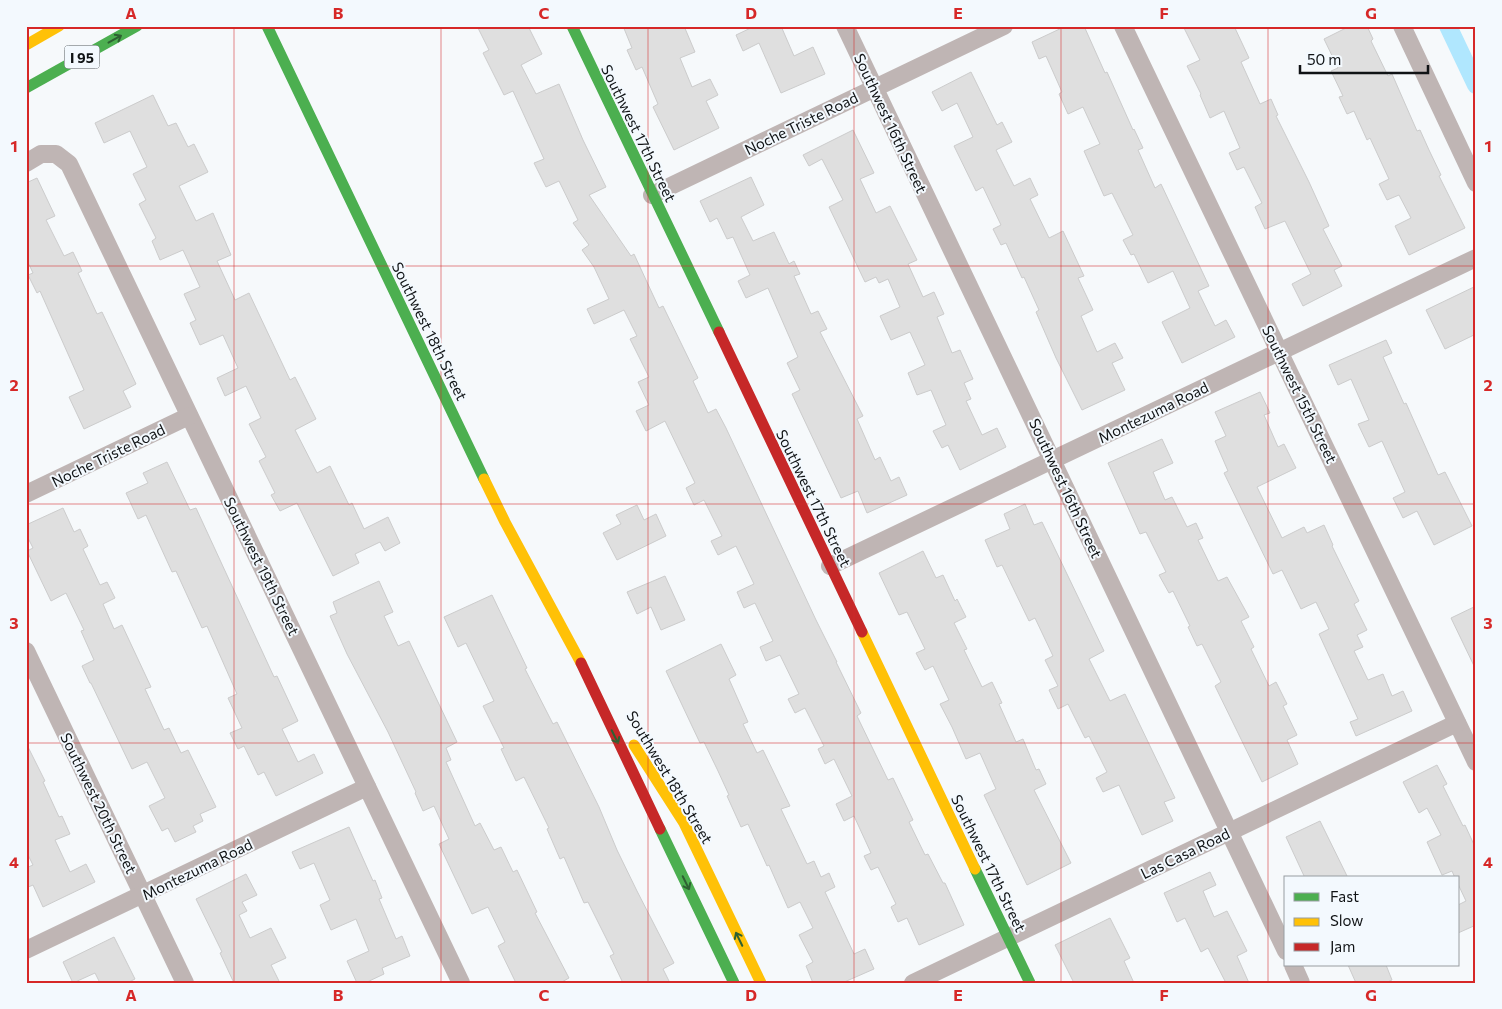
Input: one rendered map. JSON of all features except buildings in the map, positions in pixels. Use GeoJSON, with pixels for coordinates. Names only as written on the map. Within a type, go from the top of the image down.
{"type":"FeatureCollection","features":[{"type":"Feature","properties":{"kind":"main road"},"geometry":{"type":"LineString","coordinates":[[26,45],[59,26]]}},
{"type":"Feature","properties":{"kind":"main road","name":"I 95"},"geometry":{"type":"LineString","coordinates":[[26,88],[137,26]]}},
{"type":"Feature","properties":{"kind":"main road","name":"Southwest 18th Street"},"geometry":{"type":"LineString","coordinates":[[267,26],[505,522],[572,645],[734,983]]}},
{"type":"Feature","properties":{"kind":"main road","name":"Southwest 17th Street"},"geometry":{"type":"LineString","coordinates":[[572,26],[1030,983]]}},
{"type":"Feature","properties":{"kind":"main road","name":"Southwest 18th Street"},"geometry":{"type":"LineString","coordinates":[[572,645],[684,824],[761,983]]}},
{"type":"Feature","properties":{"kind":"street","name":"Southwest 16th Street"},"geometry":{"type":"LineString","coordinates":[[845,26],[1284,947]]}},
{"type":"Feature","properties":{"kind":"street","name":"Noche Triste Road"},"geometry":{"type":"LineString","coordinates":[[652,195],[1004,26]]}},
{"type":"Feature","properties":{"kind":"street","name":"Southwest 15th Street"},"geometry":{"type":"LineString","coordinates":[[1123,26],[1476,762]]}},
{"type":"Feature","properties":{"kind":"street"},"geometry":{"type":"LineString","coordinates":[[1402,26],[1476,183]]}},
{"type":"Feature","properties":{"kind":"street","name":"Southwest 19th Street"},"geometry":{"type":"LineString","coordinates":[[26,163],[41,154],[56,154],[68,164],[461,983]]}},
{"type":"Feature","properties":{"kind":"street","name":"Montezuma Road"},"geometry":{"type":"LineString","coordinates":[[830,566],[1476,258]]}},
{"type":"Feature","properties":{"kind":"street","name":"Noche Triste Road"},"geometry":{"type":"LineString","coordinates":[[26,494],[190,416]]}},
{"type":"Feature","properties":{"kind":"street","name":"Southwest 20th Street"},"geometry":{"type":"LineString","coordinates":[[26,651],[185,983]]}},
{"type":"Feature","properties":{"kind":"street","name":"Las Casa Road"},"geometry":{"type":"LineString","coordinates":[[913,983],[1457,723]]}},
{"type":"Feature","properties":{"kind":"street","name":"Montezuma Road"},"geometry":{"type":"LineString","coordinates":[[26,950],[367,787]]}},
{"type":"Feature","properties":{"kind":"street"},"geometry":{"type":"LineString","coordinates":[[1293,966],[1301,983]]}},
{"type":"Feature","properties":{"kind":"waterway"},"geometry":{"type":"LineString","coordinates":[[1448,26],[1476,85]]}},
{"type":"Feature","properties":{"kind":"traffic: fast"},"geometry":{"type":"LineString","coordinates":[[26,88],[137,26]]}},
{"type":"Feature","properties":{"kind":"traffic: fast"},"geometry":{"type":"LineString","coordinates":[[267,26],[484,479]]}},
{"type":"Feature","properties":{"kind":"traffic: fast"},"geometry":{"type":"LineString","coordinates":[[572,26],[719,332]]}},
{"type":"Feature","properties":{"kind":"traffic: fast"},"geometry":{"type":"LineString","coordinates":[[660,829],[734,983]]}},
{"type":"Feature","properties":{"kind":"traffic: fast"},"geometry":{"type":"LineString","coordinates":[[975,869],[1030,983]]}},
{"type":"Feature","properties":{"kind":"traffic: slow"},"geometry":{"type":"LineString","coordinates":[[26,45],[59,26]]}},
{"type":"Feature","properties":{"kind":"traffic: slow"},"geometry":{"type":"LineString","coordinates":[[484,479],[581,663]]}},
{"type":"Feature","properties":{"kind":"traffic: slow"},"geometry":{"type":"LineString","coordinates":[[862,632],[975,869]]}},
{"type":"Feature","properties":{"kind":"traffic: slow"},"geometry":{"type":"LineString","coordinates":[[634,745],[684,823],[761,983]]}},
{"type":"Feature","properties":{"kind":"traffic: jam"},"geometry":{"type":"LineString","coordinates":[[719,332],[862,632]]}},
{"type":"Feature","properties":{"kind":"traffic: jam"},"geometry":{"type":"LineString","coordinates":[[581,663],[660,829]]}}]}
